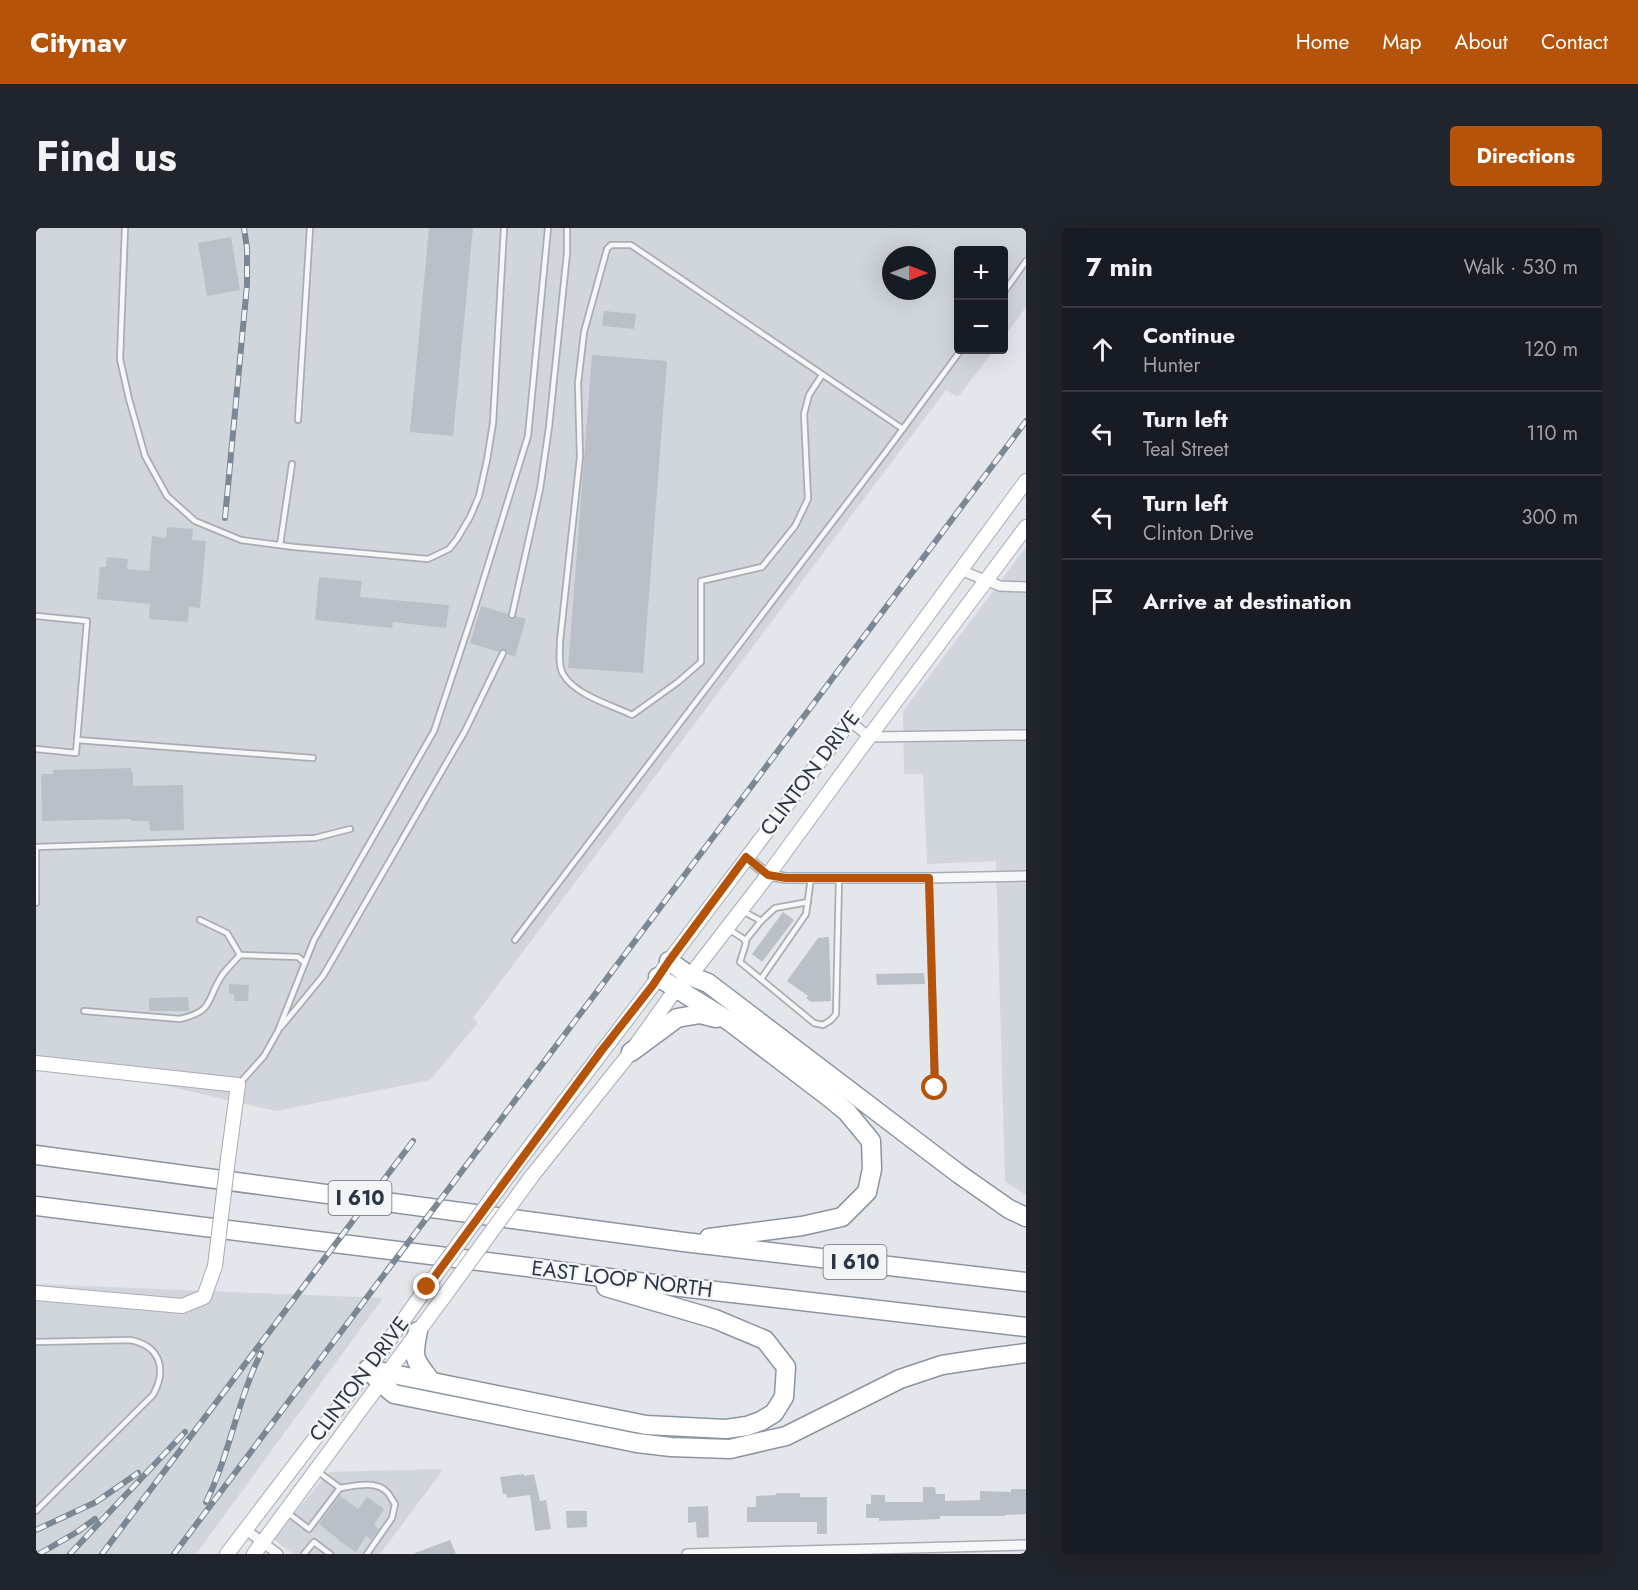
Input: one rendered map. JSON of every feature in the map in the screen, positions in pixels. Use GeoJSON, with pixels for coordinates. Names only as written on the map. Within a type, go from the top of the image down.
{"type":"FeatureCollection","features":[{"type":"Feature","properties":{"kind":"highway"},"geometry":{"type":"LineString","coordinates":[[669,961],[690,976],[708,983],[959,1174],[1009,1209],[1026,1217]]}},
{"type":"Feature","properties":{"kind":"highway"},"geometry":{"type":"LineString","coordinates":[[658,977],[729,1021],[847,1113],[871,1141],[872,1169],[867,1192],[842,1217],[802,1226],[684,1242]]}},
{"type":"Feature","properties":{"kind":"highway"},"geometry":{"type":"LineString","coordinates":[[632,1052],[677,1018],[700,1014],[729,1021]]}},
{"type":"Feature","properties":{"kind":"highway","name":"I 610"},"geometry":{"type":"LineString","coordinates":[[36,1155],[684,1242],[1026,1282]]}},
{"type":"Feature","properties":{"kind":"highway","name":"EAST LOOP NORTH"},"geometry":{"type":"LineString","coordinates":[[36,1206],[543,1269],[646,1284],[1026,1327]]}},
{"type":"Feature","properties":{"kind":"highway"},"geometry":{"type":"LineString","coordinates":[[368,1369],[384,1378],[431,1381],[646,1425],[687,1428],[726,1429],[747,1426],[774,1413],[784,1397],[786,1367],[765,1340],[715,1319],[543,1269]]}},
{"type":"Feature","properties":{"kind":"highway"},"geometry":{"type":"LineString","coordinates":[[418,1331],[414,1353],[416,1362],[431,1381]]}},
{"type":"Feature","properties":{"kind":"highway"},"geometry":{"type":"LineString","coordinates":[[384,1378],[394,1394],[637,1443],[671,1447],[730,1449],[786,1436],[900,1379],[942,1365],[1026,1353]]}},
{"type":"Feature","properties":{"kind":"main road","name":"CLINTON DRIVE"},"geometry":{"type":"LineString","coordinates":[[226,1554],[368,1369],[516,1165],[1026,481]]}},
{"type":"Feature","properties":{"kind":"main road","name":"CLINTON DRIVE"},"geometry":{"type":"LineString","coordinates":[[259,1548],[532,1176],[632,1052],[676,989],[690,976],[768,875],[1026,527]]}},
{"type":"Feature","properties":{"kind":"main road"},"geometry":{"type":"LineString","coordinates":[[36,1063],[238,1085],[214,1266],[204,1297],[182,1306],[36,1293]]}},
{"type":"Feature","properties":{"kind":"street"},"geometry":{"type":"LineString","coordinates":[[960,570],[1000,586],[1026,587]]}},
{"type":"Feature","properties":{"kind":"street"},"geometry":{"type":"LineString","coordinates":[[850,720],[869,737],[1026,735]]}},
{"type":"Feature","properties":{"kind":"street"},"geometry":{"type":"LineString","coordinates":[[746,857],[768,875],[786,878],[1026,876]]}},
{"type":"Feature","properties":{"kind":"street"},"geometry":{"type":"LineString","coordinates":[[245,1529],[259,1548],[278,1554]]}},
{"type":"Feature","properties":{"kind":"street"},"geometry":{"type":"LineString","coordinates":[[687,1554],[997,1550],[1026,1545]]}},
{"type":"Feature","properties":{"kind":"lane"},"geometry":{"type":"LineString","coordinates":[[125,228],[120,359],[145,456],[167,496],[195,521],[241,540],[428,559],[449,549],[470,518],[479,496],[493,423],[504,228]]}},
{"type":"Feature","properties":{"kind":"lane"},"geometry":{"type":"LineString","coordinates":[[298,420],[310,228]]}},
{"type":"Feature","properties":{"kind":"lane"},"geometry":{"type":"LineString","coordinates":[[238,1085],[264,1056],[278,1031],[314,940],[434,731],[528,436],[548,228]]}},
{"type":"Feature","properties":{"kind":"lane"},"geometry":{"type":"LineString","coordinates":[[512,615],[540,489],[549,427],[567,253],[567,228]]}},
{"type":"Feature","properties":{"kind":"lane"},"geometry":{"type":"LineString","coordinates":[[822,375],[809,395],[804,414],[808,499],[795,526],[762,567],[701,581],[701,662],[678,682],[632,715],[579,691],[562,674],[560,641],[580,457],[578,383],[584,332],[607,249],[612,245],[631,245],[903,429]]}},
{"type":"Feature","properties":{"kind":"lane"},"geometry":{"type":"LineString","coordinates":[[1008,286],[1026,261]]}},
{"type":"Feature","properties":{"kind":"lane"},"geometry":{"type":"LineString","coordinates":[[515,940],[958,354]]}},
{"type":"Feature","properties":{"kind":"lane"},"geometry":{"type":"LineString","coordinates":[[280,544],[292,464]]}},
{"type":"Feature","properties":{"kind":"lane"},"geometry":{"type":"LineString","coordinates":[[36,616],[87,621],[76,753],[36,748]]}},
{"type":"Feature","properties":{"kind":"lane"},"geometry":{"type":"LineString","coordinates":[[278,1031],[323,976],[465,731],[503,653]]}},
{"type":"Feature","properties":{"kind":"lane"},"geometry":{"type":"LineString","coordinates":[[77,740],[313,758]]}},
{"type":"Feature","properties":{"kind":"lane"},"geometry":{"type":"LineString","coordinates":[[36,903],[36,847],[315,838],[350,829]]}},
{"type":"Feature","properties":{"kind":"lane"},"geometry":{"type":"LineString","coordinates":[[761,979],[806,914],[811,878]]}},
{"type":"Feature","properties":{"kind":"lane"},"geometry":{"type":"LineString","coordinates":[[808,902],[775,908],[745,941],[740,962],[814,1023],[823,1025],[836,1014],[838,878]]}},
{"type":"Feature","properties":{"kind":"lane"},"geometry":{"type":"LineString","coordinates":[[929,878],[935,1088]]}},
{"type":"Feature","properties":{"kind":"lane"},"geometry":{"type":"LineString","coordinates":[[741,910],[762,921]]}},
{"type":"Feature","properties":{"kind":"lane"},"geometry":{"type":"LineString","coordinates":[[200,920],[227,933],[240,955]]}},
{"type":"Feature","properties":{"kind":"lane"},"geometry":{"type":"LineString","coordinates":[[726,928],[745,941]]}},
{"type":"Feature","properties":{"kind":"lane"},"geometry":{"type":"LineString","coordinates":[[240,955],[298,957],[305,963]]}},
{"type":"Feature","properties":{"kind":"lane"},"geometry":{"type":"LineString","coordinates":[[84,1011],[171,1019],[194,1016],[210,1003],[221,977],[240,955]]}},
{"type":"Feature","properties":{"kind":"lane"},"geometry":{"type":"LineString","coordinates":[[36,1342],[142,1342],[158,1357],[160,1370],[159,1384],[153,1395],[36,1511]]}},
{"type":"Feature","properties":{"kind":"lane"},"geometry":{"type":"LineString","coordinates":[[317,1470],[340,1488]]}},
{"type":"Feature","properties":{"kind":"lane"},"geometry":{"type":"LineString","coordinates":[[309,1529],[340,1488],[377,1485],[387,1491],[395,1504],[393,1518],[367,1554]]}},
{"type":"Feature","properties":{"kind":"lane"},"geometry":{"type":"LineString","coordinates":[[286,1511],[309,1529],[314,1542],[330,1554]]}},
{"type":"Feature","properties":{"kind":"lane"},"geometry":{"type":"LineString","coordinates":[[304,1554],[314,1542]]}},
{"type":"Feature","properties":{"kind":"shaded area"},"geometry":{"type":"Polygon","coordinates":[[[36,228],[1026,228],[1026,307],[1008,332],[1008,246],[954,246],[954,354],[991,354],[958,397],[946,390],[473,1018],[478,1023],[430,1080],[276,1111],[36,1056],[36,228]]]}},
{"type":"Feature","properties":{"kind":"shaded area"},"geometry":{"type":"Polygon","coordinates":[[[1026,547],[1026,1195],[1005,1182],[996,861],[927,864],[923,774],[904,774],[903,711],[1026,547]]]}},
{"type":"Feature","properties":{"kind":"shaded area"},"geometry":{"type":"Polygon","coordinates":[[[36,1284],[383,1298],[196,1554],[36,1554],[36,1284]]]}},
{"type":"Feature","properties":{"kind":"shaded area"},"geometry":{"type":"Polygon","coordinates":[[[439,1469],[442,1471],[380,1554],[293,1554],[273,1539],[329,1472],[439,1469]]]}},
{"type":"Feature","properties":{"kind":"building"},"geometry":{"type":"Polygon","coordinates":[[[429,228],[473,228],[453,436],[410,432],[429,228]]]}},
{"type":"Feature","properties":{"kind":"building"},"geometry":{"type":"Polygon","coordinates":[[[231,237],[240,290],[207,296],[198,243],[231,237]]]}},
{"type":"Feature","properties":{"kind":"building"},"geometry":{"type":"Polygon","coordinates":[[[604,311],[636,314],[634,329],[602,326],[604,311]]]}},
{"type":"Feature","properties":{"kind":"building"},"geometry":{"type":"Polygon","coordinates":[[[592,355],[667,361],[643,673],[568,668],[592,355]]]}},
{"type":"Feature","properties":{"kind":"building"},"geometry":{"type":"Polygon","coordinates":[[[167,527],[193,529],[192,540],[206,541],[200,608],[189,607],[188,622],[149,619],[150,604],[97,599],[100,567],[106,567],[107,557],[128,559],[127,569],[149,571],[152,536],[166,538],[167,527]]]}},
{"type":"Feature","properties":{"kind":"building"},"geometry":{"type":"Polygon","coordinates":[[[319,577],[362,581],[360,597],[449,605],[446,628],[393,622],[392,628],[315,620],[319,577]]]}},
{"type":"Feature","properties":{"kind":"building"},"geometry":{"type":"Polygon","coordinates":[[[481,606],[508,614],[510,619],[516,616],[526,619],[515,657],[507,654],[504,649],[499,652],[470,643],[481,606]]]}},
{"type":"Feature","properties":{"kind":"building"},"geometry":{"type":"Polygon","coordinates":[[[131,768],[133,786],[183,785],[184,830],[150,831],[149,821],[131,821],[131,819],[42,821],[41,774],[53,774],[53,770],[131,768]]]}},
{"type":"Feature","properties":{"kind":"building"},"geometry":{"type":"Polygon","coordinates":[[[783,912],[794,920],[762,962],[752,954],[783,912]]]}},
{"type":"Feature","properties":{"kind":"building"},"geometry":{"type":"Polygon","coordinates":[[[829,937],[831,1001],[811,1002],[806,998],[808,996],[787,981],[818,938],[829,937]]]}},
{"type":"Feature","properties":{"kind":"building"},"geometry":{"type":"Polygon","coordinates":[[[924,973],[925,984],[877,985],[876,974],[924,973]]]}},
{"type":"Feature","properties":{"kind":"building"},"geometry":{"type":"Polygon","coordinates":[[[229,984],[249,985],[248,1001],[234,1001],[234,994],[229,994],[229,984]]]}},
{"type":"Feature","properties":{"kind":"building"},"geometry":{"type":"Polygon","coordinates":[[[188,997],[189,1011],[149,1011],[149,998],[188,997]]]}},
{"type":"Feature","properties":{"kind":"building"},"geometry":{"type":"Polygon","coordinates":[[[524,1474],[524,1476],[534,1474],[540,1501],[546,1500],[551,1529],[535,1531],[530,1495],[507,1498],[506,1494],[503,1494],[500,1477],[524,1474]]]}},
{"type":"Feature","properties":{"kind":"building"},"geometry":{"type":"Polygon","coordinates":[[[923,1487],[935,1487],[936,1494],[945,1494],[945,1501],[980,1500],[980,1491],[1011,1492],[1011,1489],[1026,1489],[1026,1514],[940,1516],[940,1519],[879,1521],[879,1518],[866,1518],[866,1504],[871,1504],[871,1495],[885,1495],[885,1502],[923,1502],[923,1487]]]}},
{"type":"Feature","properties":{"kind":"building"},"geometry":{"type":"Polygon","coordinates":[[[776,1493],[800,1493],[800,1497],[827,1497],[827,1534],[817,1534],[817,1522],[747,1522],[747,1507],[756,1507],[756,1496],[776,1495],[776,1493]]]}},
{"type":"Feature","properties":{"kind":"building"},"geometry":{"type":"Polygon","coordinates":[[[340,1496],[358,1509],[367,1497],[384,1509],[374,1525],[379,1529],[371,1540],[366,1536],[356,1552],[319,1524],[340,1496]]]}},
{"type":"Feature","properties":{"kind":"building"},"geometry":{"type":"Polygon","coordinates":[[[708,1506],[709,1537],[697,1538],[696,1522],[688,1523],[688,1507],[708,1506]]]}},
{"type":"Feature","properties":{"kind":"building"},"geometry":{"type":"Polygon","coordinates":[[[566,1511],[587,1511],[587,1527],[567,1528],[566,1511]]]}},
{"type":"Feature","properties":{"kind":"building"},"geometry":{"type":"Polygon","coordinates":[[[450,1540],[456,1554],[415,1554],[415,1553],[450,1540]]]}},
{"type":"Feature","properties":{"kind":"railway"},"geometry":{"type":"LineString","coordinates":[[225,518],[247,285],[247,248],[244,228]]}},
{"type":"Feature","properties":{"kind":"railway"},"geometry":{"type":"LineString","coordinates":[[174,1554],[1026,421]]}},
{"type":"Feature","properties":{"kind":"railway"},"geometry":{"type":"LineString","coordinates":[[102,1554],[413,1141]]}},
{"type":"Feature","properties":{"kind":"railway"},"geometry":{"type":"LineString","coordinates":[[206,1502],[261,1353]]}},
{"type":"Feature","properties":{"kind":"railway"},"geometry":{"type":"LineString","coordinates":[[70,1554],[185,1432]]}},
{"type":"Feature","properties":{"kind":"railway"},"geometry":{"type":"LineString","coordinates":[[36,1530],[96,1502],[138,1473]]}},
{"type":"Feature","properties":{"kind":"railway"},"geometry":{"type":"LineString","coordinates":[[39,1554],[95,1519]]}},
{"type":"Feature","properties":{"kind":"route"},"geometry":{"type":"LineString","coordinates":[[427,1287],[746,857],[768,875],[786,878],[929,878],[935,1088]]}}]}
